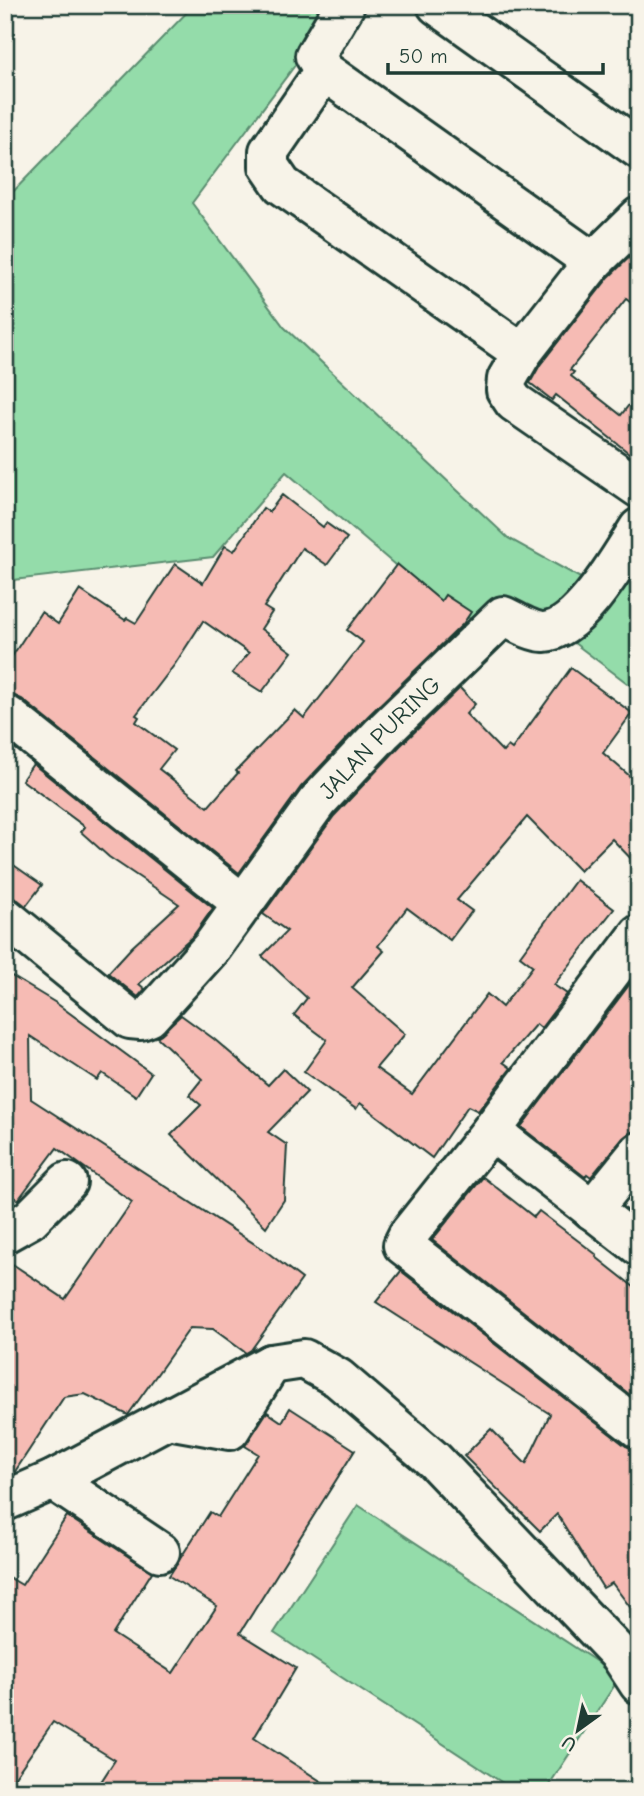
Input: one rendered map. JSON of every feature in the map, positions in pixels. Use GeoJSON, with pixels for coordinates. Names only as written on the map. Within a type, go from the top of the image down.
{"type":"FeatureCollection","features":[{"type":"Feature","properties":{"kind":"street"},"geometry":{"type":"LineString","coordinates":[[345,5],[315,55],[324,71],[593,262]]}},
{"type":"Feature","properties":{"kind":"street"},"geometry":{"type":"LineString","coordinates":[[437,5],[639,149]]}},
{"type":"Feature","properties":{"kind":"street"},"geometry":{"type":"LineString","coordinates":[[324,71],[269,151],[270,166],[282,185],[522,353]]}},
{"type":"Feature","properties":{"kind":"street"},"geometry":{"type":"LineString","coordinates":[[639,217],[593,262],[522,353],[507,379],[506,390],[514,402],[639,488]]}},
{"type":"Feature","properties":{"kind":"street","name":"JALAN PURING"},"geometry":{"type":"LineString","coordinates":[[5,917],[130,1019],[141,1020],[149,1017],[212,947],[317,802],[384,731],[503,616],[536,631],[546,632],[568,621],[595,594],[639,528]]}},
{"type":"Feature","properties":{"kind":"street"},"geometry":{"type":"LineString","coordinates":[[8,716],[243,904]]}},
{"type":"Feature","properties":{"kind":"street"},"geometry":{"type":"LineString","coordinates":[[639,935],[491,1131],[408,1235],[404,1245],[639,1429]]}},
{"type":"Feature","properties":{"kind":"street"},"geometry":{"type":"LineString","coordinates":[[491,1131],[639,1247]]}},
{"type":"Feature","properties":{"kind":"street"},"geometry":{"type":"LineString","coordinates":[[592,1210],[639,1152]]}},
{"type":"Feature","properties":{"kind":"street"},"geometry":{"type":"LineString","coordinates":[[5,1233],[30,1219],[67,1182]]}},
{"type":"Feature","properties":{"kind":"street"},"geometry":{"type":"LineString","coordinates":[[5,1501],[53,1480],[271,1364],[304,1359],[338,1378],[434,1461],[620,1655],[639,1684]]}},
{"type":"Feature","properties":{"kind":"street"},"geometry":{"type":"LineString","coordinates":[[53,1480],[160,1552]]}},
{"type":"Feature","properties":{"kind":"green space"},"geometry":{"type":"Polygon","coordinates":[[[194,5],[340,5],[192,203],[284,327],[508,538],[595,586],[639,564],[639,692],[561,633],[543,653],[443,606],[286,472],[213,557],[5,581],[5,200],[194,5]]]}},
{"type":"Feature","properties":{"kind":"green space"},"geometry":{"type":"Polygon","coordinates":[[[358,1505],[620,1677],[545,1791],[515,1791],[274,1633],[358,1505]]]}},
{"type":"Feature","properties":{"kind":"building"},"geometry":{"type":"Polygon","coordinates":[[[639,248],[639,309],[626,299],[570,370],[574,372],[571,376],[621,415],[639,392],[639,461],[556,395],[552,400],[530,383],[540,365],[609,277],[639,248]]]}},
{"type":"Feature","properties":{"kind":"building"},"geometry":{"type":"Polygon","coordinates":[[[282,495],[323,527],[326,523],[347,538],[327,565],[302,548],[264,607],[272,612],[261,629],[292,652],[262,692],[232,673],[249,653],[203,621],[175,664],[136,715],[139,717],[136,722],[174,750],[159,769],[208,807],[238,773],[236,771],[295,710],[304,718],[363,642],[347,630],[397,564],[441,601],[445,595],[471,612],[463,624],[368,716],[301,787],[239,873],[22,699],[5,695],[5,667],[41,612],[58,624],[80,590],[125,620],[127,618],[136,623],[175,564],[203,583],[225,546],[234,551],[263,508],[269,512],[282,495]]]}},
{"type":"Feature","properties":{"kind":"building"},"geometry":{"type":"Polygon","coordinates":[[[571,668],[632,713],[603,753],[639,784],[639,867],[612,839],[580,871],[527,817],[457,900],[472,911],[450,940],[407,908],[378,946],[384,951],[352,988],[405,1034],[376,1068],[412,1094],[487,994],[502,1007],[533,966],[520,956],[576,880],[614,909],[554,985],[567,994],[541,1028],[536,1024],[503,1062],[511,1068],[478,1111],[468,1106],[432,1158],[360,1103],[356,1109],[304,1072],[327,1040],[294,1015],[307,998],[262,956],[287,931],[263,914],[334,816],[460,688],[475,704],[466,714],[503,752],[508,746],[512,749],[571,668]]]}},
{"type":"Feature","properties":{"kind":"building"},"geometry":{"type":"Polygon","coordinates":[[[33,764],[213,908],[193,936],[139,984],[145,989],[138,997],[108,973],[179,904],[109,857],[81,832],[85,827],[22,780],[33,764]]]}},
{"type":"Feature","properties":{"kind":"building"},"geometry":{"type":"Polygon","coordinates":[[[5,859],[42,885],[26,906],[5,896],[5,859]]]}},
{"type":"Feature","properties":{"kind":"building"},"geometry":{"type":"Polygon","coordinates":[[[5,972],[56,1003],[151,1073],[136,1096],[102,1073],[97,1080],[30,1036],[31,1099],[267,1252],[302,1279],[251,1350],[246,1353],[213,1329],[190,1328],[128,1415],[85,1394],[64,1397],[14,1473],[5,1477],[5,1259],[65,1299],[132,1202],[57,1148],[18,1200],[5,1191],[5,972]]]}},
{"type":"Feature","properties":{"kind":"building"},"geometry":{"type":"Polygon","coordinates":[[[639,972],[639,1131],[631,1132],[623,1138],[591,1177],[587,1174],[585,1177],[521,1127],[639,972]]]}},
{"type":"Feature","properties":{"kind":"building"},"geometry":{"type":"Polygon","coordinates":[[[181,1015],[268,1085],[283,1069],[307,1092],[268,1132],[287,1145],[284,1200],[266,1227],[171,1135],[201,1105],[189,1095],[202,1079],[157,1037],[181,1015]]]}},
{"type":"Feature","properties":{"kind":"building"},"geometry":{"type":"Polygon","coordinates":[[[483,1177],[534,1217],[539,1211],[639,1291],[639,1392],[634,1398],[432,1240],[483,1177]]]}},
{"type":"Feature","properties":{"kind":"building"},"geometry":{"type":"Polygon","coordinates":[[[401,1271],[626,1446],[639,1450],[639,1619],[612,1583],[603,1588],[557,1514],[540,1531],[464,1456],[491,1429],[526,1464],[550,1414],[376,1302],[401,1271]]]}},
{"type":"Feature","properties":{"kind":"building"},"geometry":{"type":"Polygon","coordinates":[[[290,1408],[355,1450],[240,1633],[296,1668],[254,1738],[336,1791],[95,1791],[115,1760],[53,1722],[5,1791],[5,1575],[22,1585],[67,1516],[152,1572],[113,1634],[173,1673],[217,1606],[169,1576],[210,1512],[218,1517],[258,1454],[245,1446],[267,1412],[282,1422],[290,1408]]]}}]}
